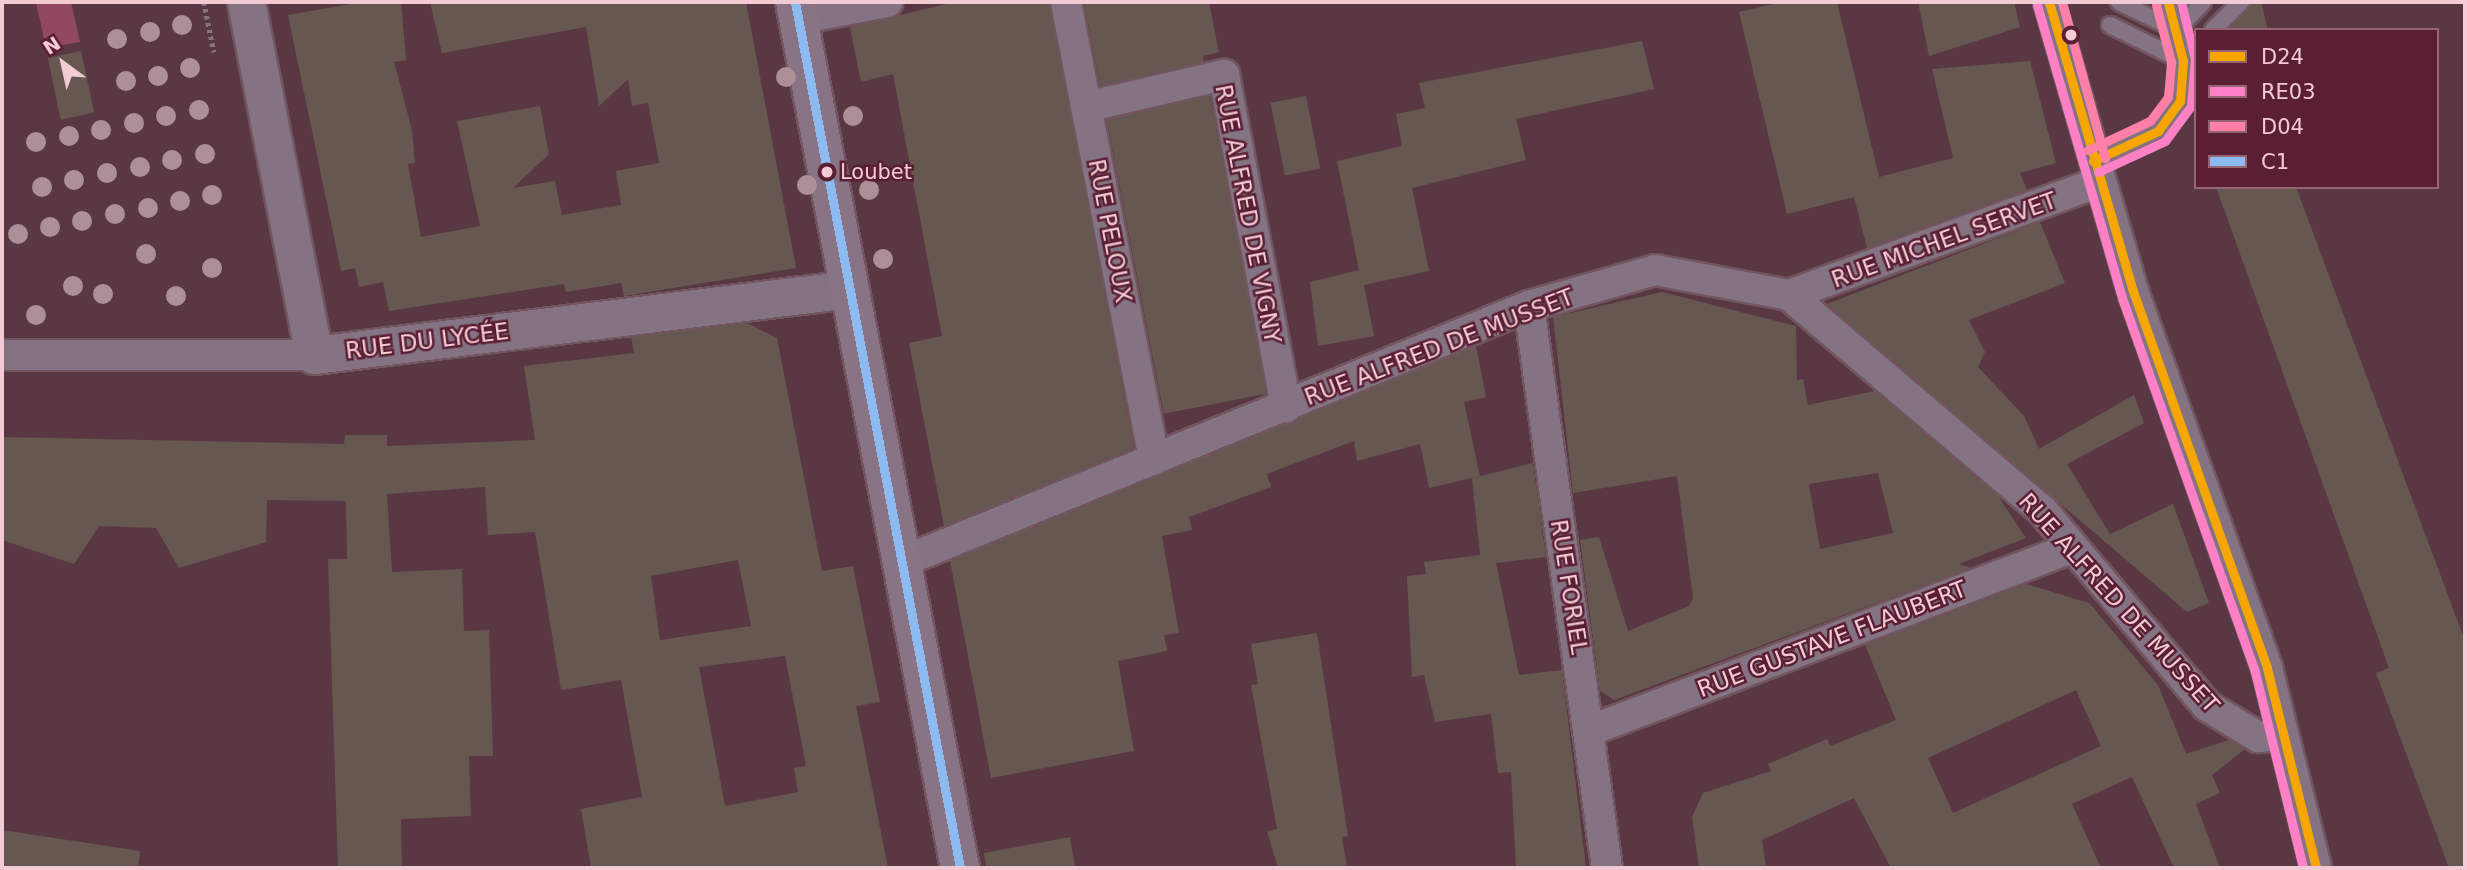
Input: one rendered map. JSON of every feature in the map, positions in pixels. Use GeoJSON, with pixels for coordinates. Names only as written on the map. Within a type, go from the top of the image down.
{"type":"FeatureCollection","features":[{"type":"Feature","properties":{"kind":"main road"},"geometry":{"type":"LineString","coordinates":[[797,10],[904,561],[960,868]]}},
{"type":"Feature","properties":{"kind":"street"},"geometry":{"type":"LineString","coordinates":[[797,10],[887,2]]}},
{"type":"Feature","properties":{"kind":"street","name":"RUE PELOUX"},"geometry":{"type":"LineString","coordinates":[[1066,2],[1154,460]]}},
{"type":"Feature","properties":{"kind":"street"},"geometry":{"type":"LineString","coordinates":[[2049,2],[2096,172],[2267,668],[2316,868]]}},
{"type":"Feature","properties":{"kind":"street"},"geometry":{"type":"LineString","coordinates":[[254,3],[314,355]]}},
{"type":"Feature","properties":{"kind":"street","name":"RUE ALFRED DE VIGNY"},"geometry":{"type":"LineString","coordinates":[[1086,107],[1224,75],[1286,407]]}},
{"type":"Feature","properties":{"kind":"street","name":"RUE MICHEL SERVET"},"geometry":{"type":"LineString","coordinates":[[1789,295],[2096,172]]}},
{"type":"Feature","properties":{"kind":"street","name":"RUE ALFRED DE MUSSET"},"geometry":{"type":"LineString","coordinates":[[904,561],[1529,306],[1655,270],[1789,295],[2042,510],[2207,706],[2258,737],[2282,735]]}},
{"type":"Feature","properties":{"kind":"street","name":"RUE DU LYCÉE"},"geometry":{"type":"LineString","coordinates":[[2,355],[314,355],[850,289]]}},
{"type":"Feature","properties":{"kind":"street","name":"RUE FORIEL"},"geometry":{"type":"LineString","coordinates":[[1529,306],[1591,730],[1607,868]]}},
{"type":"Feature","properties":{"kind":"street","name":"RUE GUSTAVE FLAUBERT"},"geometry":{"type":"LineString","coordinates":[[1591,730],[2072,548]]}},
{"type":"Feature","properties":{"kind":"lane"},"geometry":{"type":"LineString","coordinates":[[2119,2],[2177,30]]}},
{"type":"Feature","properties":{"kind":"lane"},"geometry":{"type":"LineString","coordinates":[[2096,172],[2169,120],[2180,101],[2183,61],[2168,2]]}},
{"type":"Feature","properties":{"kind":"lane"},"geometry":{"type":"LineString","coordinates":[[2177,30],[2203,2]]}},
{"type":"Feature","properties":{"kind":"lane"},"geometry":{"type":"LineString","coordinates":[[2215,28],[2241,2]]}},
{"type":"Feature","properties":{"kind":"lane"},"geometry":{"type":"LineString","coordinates":[[2110,25],[2183,61]]}},
{"type":"Feature","properties":{"kind":"lane"},"geometry":{"type":"LineString","coordinates":[[2183,61],[2194,50]]}},
{"type":"Feature","properties":{"kind":"shaded area"},"geometry":{"type":"Polygon","coordinates":[[[36,2],[71,2],[80,42],[46,48],[36,2]]]}},
{"type":"Feature","properties":{"kind":"building"},"geometry":{"type":"Polygon","coordinates":[[[362,2],[401,2],[406,60],[394,62],[412,130],[415,163],[408,164],[421,237],[480,226],[457,121],[540,106],[549,154],[513,188],[555,181],[562,215],[621,205],[616,171],[659,163],[648,103],[632,106],[628,79],[599,106],[586,27],[442,53],[430,2],[746,2],[796,268],[624,296],[621,283],[566,292],[564,284],[389,311],[383,282],[359,287],[355,268],[341,271],[288,15],[362,2]]]}},
{"type":"Feature","properties":{"kind":"building"},"geometry":{"type":"Polygon","coordinates":[[[955,2],[1049,2],[1134,448],[944,526],[909,343],[942,336],[893,74],[861,82],[850,27],[955,2]]]}},
{"type":"Feature","properties":{"kind":"building"},"geometry":{"type":"Polygon","coordinates":[[[1084,2],[1209,2],[1219,52],[1203,56],[1204,62],[1100,86],[1084,2]]]}},
{"type":"Feature","properties":{"kind":"building"},"geometry":{"type":"Polygon","coordinates":[[[1782,2],[1837,2],[1879,177],[1953,158],[1932,69],[2030,61],[2056,163],[2020,173],[2027,190],[1867,248],[1854,197],[1787,214],[1739,12],[1782,2]]]}},
{"type":"Feature","properties":{"kind":"building"},"geometry":{"type":"Polygon","coordinates":[[[1918,2],[2014,2],[2020,27],[1929,56],[1918,2]]]}},
{"type":"Feature","properties":{"kind":"building"},"geometry":{"type":"Polygon","coordinates":[[[2251,2],[2261,2],[2268,28],[2230,28],[2251,2]]]}},
{"type":"Feature","properties":{"kind":"building"},"geometry":{"type":"Polygon","coordinates":[[[1642,41],[1654,89],[1516,119],[1526,160],[1412,188],[1429,271],[1364,285],[1374,336],[1318,346],[1310,282],[1359,270],[1337,161],[1402,146],[1396,114],[1425,108],[1419,83],[1642,41]]]}},
{"type":"Feature","properties":{"kind":"building"},"geometry":{"type":"Polygon","coordinates":[[[81,51],[94,113],[61,120],[48,58],[81,51]]]}},
{"type":"Feature","properties":{"kind":"building"},"geometry":{"type":"Polygon","coordinates":[[[1210,96],[1268,393],[1164,414],[1106,116],[1210,96]]]}},
{"type":"Feature","properties":{"kind":"building"},"geometry":{"type":"Polygon","coordinates":[[[1306,96],[1320,169],[1285,176],[1271,103],[1306,96]]]}},
{"type":"Feature","properties":{"kind":"building"},"geometry":{"type":"Polygon","coordinates":[[[2217,189],[2297,189],[2465,641],[2465,868],[2449,868],[2376,673],[2389,668],[2217,189]]]}},
{"type":"Feature","properties":{"kind":"building"},"geometry":{"type":"Polygon","coordinates":[[[2040,222],[2065,283],[1969,320],[1985,352],[1978,367],[2024,416],[2039,449],[2134,395],[2144,423],[2067,464],[2110,534],[2173,504],[2209,603],[2187,612],[1827,304],[2040,222]]]}},
{"type":"Feature","properties":{"kind":"building"},"geometry":{"type":"Polygon","coordinates":[[[1662,292],[1796,326],[1797,380],[1803,379],[1808,405],[1875,391],[1998,496],[2026,538],[1959,564],[1971,568],[1614,700],[1600,691],[1580,540],[1599,537],[1628,631],[1689,606],[1693,598],[1677,476],[1573,493],[1553,317],[1662,292]],[[1878,473],[1809,484],[1820,549],[1893,533],[1878,473]]]}},
{"type":"Feature","properties":{"kind":"building"},"geometry":{"type":"Polygon","coordinates":[[[747,323],[777,338],[822,571],[853,566],[880,702],[856,706],[888,868],[591,868],[581,809],[642,797],[621,680],[561,690],[535,532],[488,535],[485,487],[387,494],[392,572],[462,569],[464,631],[489,630],[493,756],[469,756],[471,816],[401,819],[402,868],[338,868],[328,559],[347,559],[346,501],[267,500],[266,542],[179,568],[156,528],[99,526],[74,564],[2,540],[2,437],[344,444],[345,435],[387,435],[387,446],[535,440],[524,366],[634,353],[631,337],[747,323]],[[738,560],[651,576],[660,640],[751,626],[738,560]],[[785,656],[699,667],[725,806],[798,792],[794,768],[806,766],[785,656]]]}},
{"type":"Feature","properties":{"kind":"building"},"geometry":{"type":"Polygon","coordinates":[[[1476,346],[1486,397],[1464,402],[1480,476],[1429,488],[1420,444],[1357,461],[1354,441],[1267,474],[1271,487],[1189,517],[1192,530],[1162,536],[1179,633],[1164,635],[1167,651],[1118,661],[1134,751],[991,778],[950,561],[1476,346]]]}},
{"type":"Feature","properties":{"kind":"building"},"geometry":{"type":"Polygon","coordinates":[[[1533,463],[1546,557],[1496,563],[1519,675],[1562,670],[1586,868],[1516,868],[1511,772],[1498,773],[1491,714],[1435,722],[1424,675],[1412,677],[1407,576],[1426,574],[1424,562],[1480,555],[1472,478],[1533,463]]]}},
{"type":"Feature","properties":{"kind":"building"},"geometry":{"type":"Polygon","coordinates":[[[2026,584],[2089,603],[2158,685],[2186,754],[2229,740],[2245,749],[2212,775],[2220,793],[2196,804],[2220,868],[2174,868],[2132,777],[2072,804],[2101,868],[1891,868],[1854,798],[1762,840],[1766,868],[1699,868],[1692,817],[1703,793],[1771,771],[1768,764],[1827,739],[1830,746],[1896,720],[1865,645],[2026,584]],[[2076,690],[1928,758],[1953,813],[2101,746],[2076,690]]]}},
{"type":"Feature","properties":{"kind":"building"},"geometry":{"type":"Polygon","coordinates":[[[1317,633],[1348,836],[1342,837],[1347,868],[1278,868],[1267,831],[1277,829],[1251,685],[1258,684],[1251,644],[1317,633]]]}},
{"type":"Feature","properties":{"kind":"building"},"geometry":{"type":"Polygon","coordinates":[[[2,830],[140,851],[138,868],[2,868],[2,830]]]}},
{"type":"Feature","properties":{"kind":"building"},"geometry":{"type":"Polygon","coordinates":[[[1070,837],[1075,868],[986,868],[984,853],[1070,837]]]}},
{"type":"Feature","properties":{"kind":"transit line","name":"C1"},"geometry":{"type":"LineString","coordinates":[[795,2],[960,868]]}},
{"type":"Feature","properties":{"kind":"transit line","name":"D24"},"geometry":{"type":"LineString","coordinates":[[2049,2],[2134,294],[2267,668],[2316,868]]}},
{"type":"Feature","properties":{"kind":"transit line","name":"D04"},"geometry":{"type":"LineString","coordinates":[[2062,2],[2105,158]]}},
{"type":"Feature","properties":{"kind":"transit line","name":"D24"},"geometry":{"type":"LineString","coordinates":[[2093,161],[2158,131],[2180,101],[2183,61],[2168,2]]}},
{"type":"Feature","properties":{"kind":"transit line","name":"RE03"},"geometry":{"type":"LineString","coordinates":[[2181,2],[2194,55]]}},
{"type":"Feature","properties":{"kind":"transit line","name":"RE03"},"geometry":{"type":"LineString","coordinates":[[2037,5],[2122,298],[2255,672],[2303,868]]}},
{"type":"Feature","properties":{"kind":"transit line","name":"D04"},"geometry":{"type":"LineString","coordinates":[[2088,150],[2150,121],[2168,97],[2171,62],[2156,5]]}},
{"type":"Feature","properties":{"kind":"transit line","name":"RE03"},"geometry":{"type":"LineString","coordinates":[[2098,172],[2165,141],[2191,106],[2194,71]]}},
{"type":"Feature","properties":{"kind":"place","name":"Loubet"},"geometry":{"type":"Point","coordinates":[827,172]}}]}
